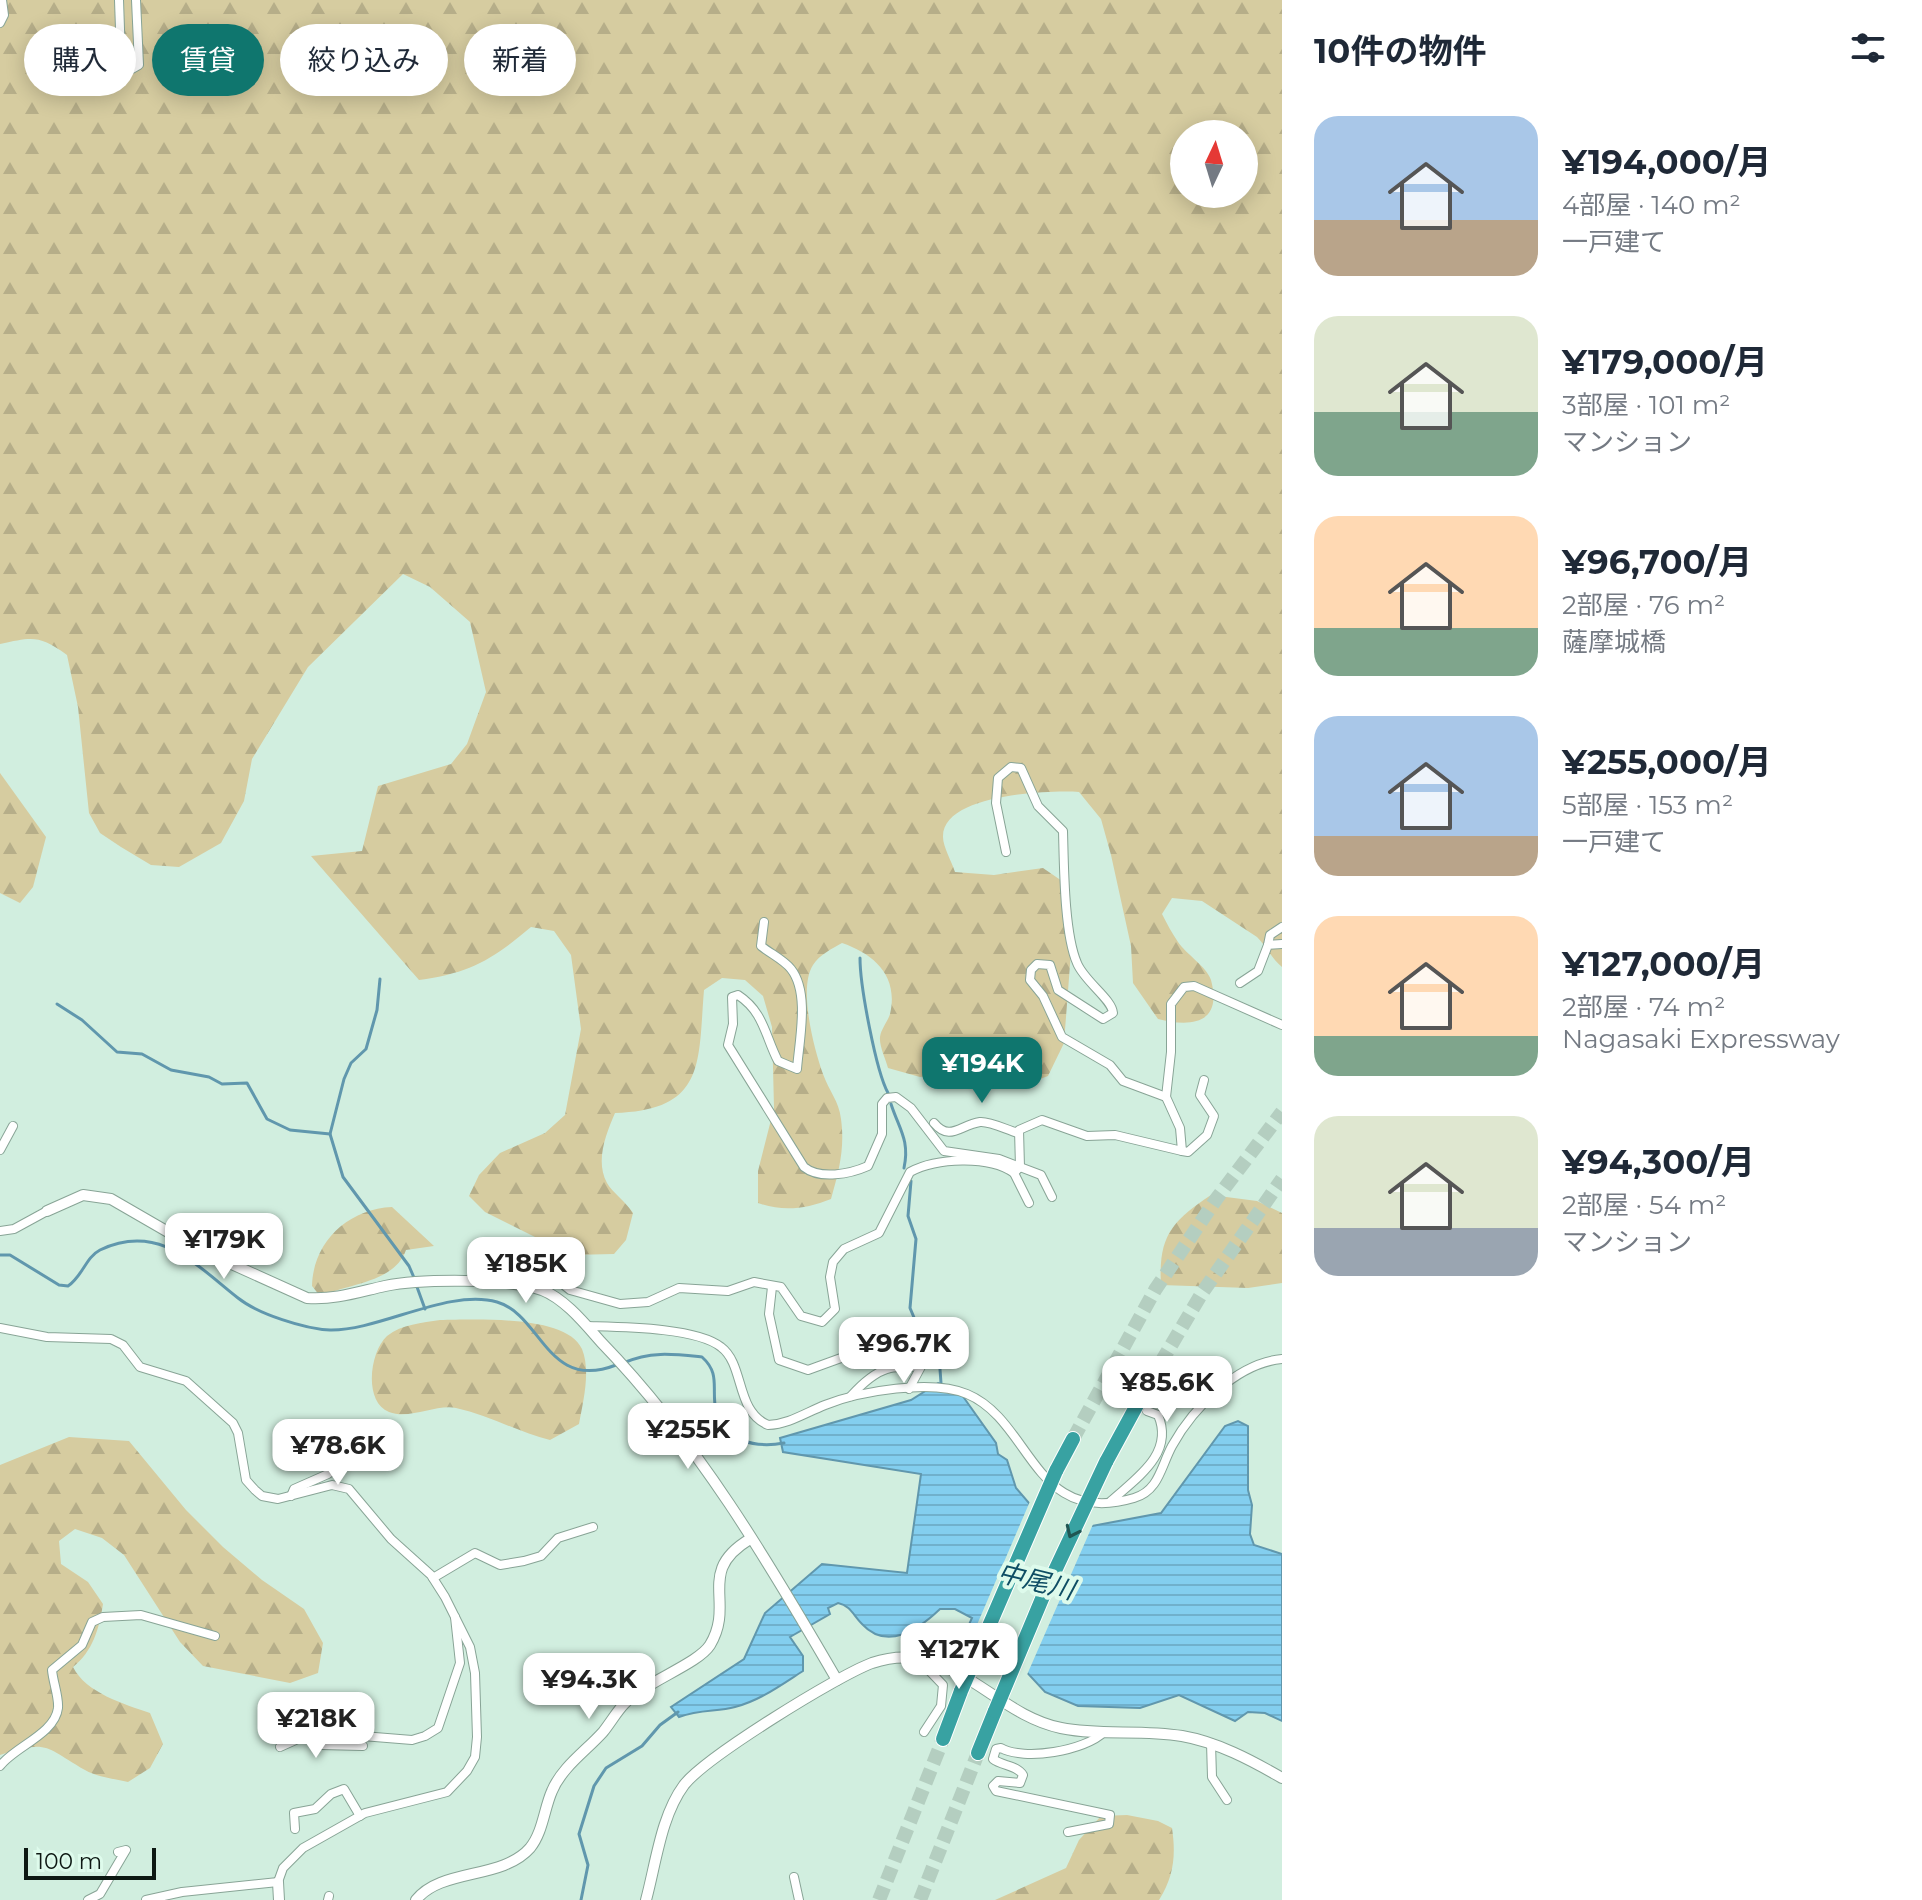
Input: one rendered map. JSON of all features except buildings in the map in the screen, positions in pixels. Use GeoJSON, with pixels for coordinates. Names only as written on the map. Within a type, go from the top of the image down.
{"type":"FeatureCollection","features":[{"type":"Feature","properties":{"kind":"highway"},"geometry":{"type":"LineString","coordinates":[[978,1753],[1044,1594],[1106,1462],[1150,1381]]}},
{"type":"Feature","properties":{"kind":"highway"},"geometry":{"type":"LineString","coordinates":[[943,1739],[1056,1471],[1073,1439]]}},
{"type":"Feature","properties":{"kind":"street"},"geometry":{"type":"LineString","coordinates":[[0,23],[4,15],[2,0]]}},
{"type":"Feature","properties":{"kind":"street"},"geometry":{"type":"LineString","coordinates":[[119,0],[121,58],[132,69],[139,65],[136,0]]}},
{"type":"Feature","properties":{"kind":"street"},"geometry":{"type":"LineString","coordinates":[[1006,852],[996,803],[998,778],[1011,767],[1021,768],[1038,806],[1063,831],[1064,871],[1075,960],[1084,978],[1112,1004],[1113,1013],[1103,1019],[1063,995],[1050,965],[1037,964],[1031,970],[1030,980],[1043,996],[1062,1037],[1110,1065],[1123,1081],[1166,1097]]}},
{"type":"Feature","properties":{"kind":"street"},"geometry":{"type":"LineString","coordinates":[[764,922],[761,946],[793,971],[797,982],[800,1015],[797,1069],[778,1061],[767,1026],[748,1001],[738,995],[732,997],[733,1024],[728,1045],[804,1167],[813,1175],[821,1175],[868,1166],[882,1134],[882,1104],[890,1097],[901,1099],[911,1108],[944,1151],[989,1156],[1017,1170]]}},
{"type":"Feature","properties":{"kind":"street"},"geometry":{"type":"LineString","coordinates":[[1240,983],[1258,971],[1270,935],[1282,927]]}},
{"type":"Feature","properties":{"kind":"street"},"geometry":{"type":"LineString","coordinates":[[1268,945],[1282,944]]}},
{"type":"Feature","properties":{"kind":"street"},"geometry":{"type":"LineString","coordinates":[[1182,1151],[1180,1128],[1166,1097],[1171,1052],[1171,1004],[1184,987],[1194,986],[1282,1025]]}},
{"type":"Feature","properties":{"kind":"street"},"geometry":{"type":"LineString","coordinates":[[1018,1133],[1034,1122],[1050,1120],[1087,1136],[1115,1135],[1188,1152],[1201,1142],[1214,1116],[1200,1095],[1204,1080]]}},
{"type":"Feature","properties":{"kind":"street"},"geometry":{"type":"LineString","coordinates":[[934,1123],[941,1132],[949,1134],[982,1121],[1018,1133]]}},
{"type":"Feature","properties":{"kind":"street"},"geometry":{"type":"LineString","coordinates":[[0,1150],[13,1126]]}},
{"type":"Feature","properties":{"kind":"street"},"geometry":{"type":"LineString","coordinates":[[1018,1133],[1017,1170],[1029,1203]]}},
{"type":"Feature","properties":{"kind":"street"},"geometry":{"type":"LineString","coordinates":[[511,1285],[533,1274],[549,1273],[570,1290],[620,1304],[648,1302],[679,1288],[728,1291],[754,1282],[781,1287],[801,1316],[816,1322],[825,1321],[835,1309],[830,1272],[833,1262],[844,1249],[879,1233],[910,1172],[924,1166],[974,1162],[998,1164],[1045,1178],[1052,1197]]}},
{"type":"Feature","properties":{"kind":"street"},"geometry":{"type":"LineString","coordinates":[[0,1231],[27,1223],[83,1195],[111,1199],[194,1247],[307,1298],[326,1300],[425,1282],[511,1285],[543,1290],[587,1326],[631,1373],[696,1453],[837,1680]]}},
{"type":"Feature","properties":{"kind":"street"},"geometry":{"type":"LineString","coordinates":[[772,1287],[769,1314],[779,1360],[808,1370],[841,1358]]}},
{"type":"Feature","properties":{"kind":"street"},"geometry":{"type":"LineString","coordinates":[[587,1326],[624,1325],[705,1339],[721,1347],[750,1412],[768,1425],[790,1421],[850,1397],[940,1387],[971,1395],[1004,1424],[1051,1485],[1085,1500],[1134,1498],[1148,1491],[1191,1418],[1236,1377],[1265,1362],[1282,1359]]}},
{"type":"Feature","properties":{"kind":"street"},"geometry":{"type":"LineString","coordinates":[[0,1328],[23,1334],[104,1337],[118,1341],[140,1367],[186,1381],[233,1423],[238,1433],[246,1480],[255,1490],[269,1499],[332,1485],[349,1489],[375,1522],[433,1578],[455,1616],[474,1661],[475,1757],[460,1781],[447,1792],[360,1816],[303,1848],[283,1868],[278,1882],[279,1900]]}},
{"type":"Feature","properties":{"kind":"street"},"geometry":{"type":"LineString","coordinates":[[850,1397],[889,1367],[898,1353]]}},
{"type":"Feature","properties":{"kind":"street"},"geometry":{"type":"LineString","coordinates":[[889,1367],[912,1369],[924,1359],[909,1389]]}},
{"type":"Feature","properties":{"kind":"street"},"geometry":{"type":"LineString","coordinates":[[1111,1501],[1143,1476],[1156,1455],[1161,1423],[1158,1415],[1147,1411]]}},
{"type":"Feature","properties":{"kind":"street"},"geometry":{"type":"LineString","coordinates":[[291,1496],[300,1485],[341,1465],[346,1453]]}},
{"type":"Feature","properties":{"kind":"street"},"geometry":{"type":"LineString","coordinates":[[433,1578],[475,1553],[496,1564],[508,1565],[541,1556],[558,1538],[593,1527]]}},
{"type":"Feature","properties":{"kind":"street"},"geometry":{"type":"LineString","coordinates":[[416,1900],[426,1889],[501,1865],[528,1850],[536,1838],[552,1790],[563,1773],[626,1702],[709,1646],[716,1629],[720,1568],[730,1551],[750,1539]]}},
{"type":"Feature","properties":{"kind":"street"},"geometry":{"type":"LineString","coordinates":[[0,1766],[10,1753],[49,1725],[58,1709],[52,1670],[82,1645],[92,1622],[103,1617],[141,1615],[215,1636]]}},
{"type":"Feature","properties":{"kind":"street"},"geometry":{"type":"LineString","coordinates":[[349,1743],[350,1735],[412,1740],[438,1728],[460,1663],[455,1616]]}},
{"type":"Feature","properties":{"kind":"street"},"geometry":{"type":"LineString","coordinates":[[917,1658],[943,1685],[941,1706],[924,1732]]}},
{"type":"Feature","properties":{"kind":"street"},"geometry":{"type":"LineString","coordinates":[[646,1900],[669,1815],[685,1785],[710,1762],[837,1680],[872,1663],[917,1658],[960,1672],[1018,1712],[1041,1722],[1104,1732],[1181,1736],[1211,1743],[1280,1777]]}},
{"type":"Feature","properties":{"kind":"street"},"geometry":{"type":"LineString","coordinates":[[1068,1832],[1109,1824],[1110,1815],[996,1791],[993,1786],[998,1781],[1020,1783],[1023,1775],[1013,1767],[998,1763],[993,1759],[994,1754],[1001,1748],[1014,1754],[1033,1756],[1095,1741],[1104,1732]]}},
{"type":"Feature","properties":{"kind":"street"},"geometry":{"type":"LineString","coordinates":[[280,1747],[311,1733],[321,1745],[349,1743],[363,1746]]}},
{"type":"Feature","properties":{"kind":"street"},"geometry":{"type":"LineString","coordinates":[[1211,1743],[1212,1777],[1227,1800]]}},
{"type":"Feature","properties":{"kind":"street"},"geometry":{"type":"LineString","coordinates":[[295,1829],[294,1813],[315,1809],[338,1789],[344,1789],[360,1816]]}},
{"type":"Feature","properties":{"kind":"street"},"geometry":{"type":"LineString","coordinates":[[88,1900],[100,1894],[126,1850],[118,1852]]}},
{"type":"Feature","properties":{"kind":"street"},"geometry":{"type":"LineString","coordinates":[[794,1877],[799,1900]]}},
{"type":"Feature","properties":{"kind":"street"},"geometry":{"type":"LineString","coordinates":[[146,1900],[182,1892],[278,1882]]}},
{"type":"Feature","properties":{"kind":"green space"},"geometry":{"type":"Polygon","coordinates":[[[0,0],[1282,0],[1282,967],[1257,937],[1202,901],[1172,898],[1162,914],[1178,942],[1211,980],[1212,1006],[1201,1019],[1181,1023],[1158,1019],[1133,983],[1131,946],[1101,819],[1079,792],[1023,794],[978,803],[947,823],[943,841],[955,872],[994,875],[1043,868],[1062,881],[1071,952],[1064,1043],[1048,1076],[1024,1085],[982,1082],[952,1073],[920,1077],[888,1068],[880,1037],[890,1014],[891,988],[874,960],[842,943],[816,961],[807,988],[809,1019],[816,1050],[841,1119],[840,1159],[831,1199],[794,1208],[767,1206],[758,1203],[758,1171],[774,1108],[772,1027],[763,996],[745,980],[722,978],[704,990],[697,1060],[682,1092],[666,1103],[645,1110],[615,1113],[608,1130],[602,1166],[607,1183],[633,1213],[626,1240],[614,1254],[571,1255],[485,1212],[469,1196],[479,1175],[500,1153],[545,1133],[565,1115],[581,1029],[571,955],[554,931],[531,927],[480,963],[419,980],[311,856],[362,851],[378,786],[451,764],[467,744],[486,692],[470,622],[430,587],[403,574],[308,667],[252,759],[244,801],[221,843],[179,867],[151,865],[100,833],[89,813],[78,707],[67,655],[42,641],[20,640],[0,644],[0,0]]]}},
{"type":"Feature","properties":{"kind":"green space"},"geometry":{"type":"Polygon","coordinates":[[[0,773],[46,837],[33,887],[20,903],[0,893],[0,773]]]}},
{"type":"Feature","properties":{"kind":"green space"},"geometry":{"type":"Polygon","coordinates":[[[1211,1195],[1257,1201],[1282,1213],[1282,1283],[1248,1288],[1161,1285],[1162,1254],[1170,1231],[1186,1213],[1211,1195]]]}},
{"type":"Feature","properties":{"kind":"green space"},"geometry":{"type":"Polygon","coordinates":[[[392,1207],[434,1246],[406,1250],[400,1261],[382,1275],[320,1296],[312,1286],[314,1270],[326,1242],[348,1221],[361,1214],[392,1207]]]}},
{"type":"Feature","properties":{"kind":"green space"},"geometry":{"type":"Polygon","coordinates":[[[440,1320],[517,1321],[539,1324],[573,1338],[582,1349],[586,1367],[579,1424],[550,1440],[456,1408],[406,1414],[389,1412],[375,1398],[372,1388],[373,1364],[381,1343],[399,1329],[440,1320]]]}},
{"type":"Feature","properties":{"kind":"green space"},"geometry":{"type":"Polygon","coordinates":[[[69,1437],[129,1441],[186,1510],[223,1547],[262,1580],[304,1609],[323,1643],[318,1673],[290,1683],[203,1666],[180,1642],[124,1555],[102,1538],[75,1529],[59,1541],[61,1564],[88,1582],[103,1604],[94,1639],[86,1654],[73,1667],[96,1691],[150,1713],[163,1744],[150,1768],[128,1782],[90,1772],[46,1748],[28,1747],[0,1755],[0,1465],[69,1437]]]}},
{"type":"Feature","properties":{"kind":"green space"},"geometry":{"type":"Polygon","coordinates":[[[1127,1815],[1158,1821],[1172,1828],[1173,1865],[1159,1900],[995,1900],[1066,1868],[1079,1840],[1101,1816],[1127,1815]]]}},
{"type":"Feature","properties":{"kind":"water","name":"中尾川"},"geometry":{"type":"Polygon","coordinates":[[[938,1383],[957,1388],[996,1443],[998,1454],[1007,1460],[1016,1488],[1034,1509],[1067,1527],[1092,1526],[1161,1513],[1225,1426],[1238,1421],[1248,1426],[1248,1490],[1252,1505],[1250,1534],[1254,1545],[1282,1554],[1282,1721],[1265,1713],[1248,1712],[1235,1721],[1179,1695],[1140,1708],[1078,1706],[1045,1692],[1022,1667],[961,1642],[972,1618],[955,1609],[940,1609],[912,1630],[892,1637],[872,1632],[849,1609],[838,1603],[828,1608],[830,1614],[790,1637],[803,1656],[803,1671],[744,1704],[679,1717],[671,1707],[744,1659],[765,1613],[822,1564],[907,1573],[921,1474],[783,1452],[780,1438],[911,1400],[938,1383]]]}},
{"type":"Feature","properties":{"kind":"pier"},"geometry":{"type":"Polygon","coordinates":[[[1031,1499],[1068,1523],[1094,1522],[1026,1677],[1000,1659],[967,1648],[1031,1499]]]}},
{"type":"Feature","properties":{"kind":"waterway"},"geometry":{"type":"LineString","coordinates":[[860,958],[870,1028],[888,1093]]}},
{"type":"Feature","properties":{"kind":"waterway"},"geometry":{"type":"LineString","coordinates":[[380,979],[377,1010],[366,1049],[351,1063],[344,1079],[330,1134],[343,1177],[409,1266],[415,1280]]}},
{"type":"Feature","properties":{"kind":"waterway"},"geometry":{"type":"LineString","coordinates":[[57,1004],[82,1020],[117,1052],[142,1054],[171,1070],[209,1077],[222,1084],[247,1083],[267,1119],[290,1130],[330,1134]]}},
{"type":"Feature","properties":{"kind":"waterway"},"geometry":{"type":"LineString","coordinates":[[891,1104],[905,1142],[904,1168]]}},
{"type":"Feature","properties":{"kind":"waterway"},"geometry":{"type":"LineString","coordinates":[[911,1181],[908,1216],[916,1239],[910,1308],[918,1327],[938,1342],[941,1383]]}},
{"type":"Feature","properties":{"kind":"waterway"},"geometry":{"type":"LineString","coordinates":[[0,1255],[10,1255],[59,1285],[68,1286],[100,1250],[121,1243],[141,1241],[159,1244],[191,1261],[257,1310],[295,1324],[330,1330],[349,1329],[458,1301],[478,1299],[497,1302],[512,1310],[560,1360],[575,1368],[593,1371],[616,1365]]}},
{"type":"Feature","properties":{"kind":"waterway"},"geometry":{"type":"LineString","coordinates":[[417,1287],[425,1309]]}},
{"type":"Feature","properties":{"kind":"waterway"},"geometry":{"type":"LineString","coordinates":[[623,1363],[653,1355],[702,1357],[712,1370],[716,1411],[726,1430],[752,1443],[784,1443]]}},
{"type":"Feature","properties":{"kind":"waterway"},"geometry":{"type":"LineString","coordinates":[[581,1900],[588,1865],[579,1834],[594,1786],[606,1768],[642,1746],[660,1725],[678,1712]]}},
{"type":"Feature","properties":{"kind":"tunnel"},"geometry":{"type":"LineString","coordinates":[[1073,1439],[1155,1290],[1217,1198],[1282,1112]]}},
{"type":"Feature","properties":{"kind":"tunnel"},"geometry":{"type":"LineString","coordinates":[[1150,1381],[1202,1293],[1282,1179]]}},
{"type":"Feature","properties":{"kind":"tunnel"},"geometry":{"type":"LineString","coordinates":[[879,1900],[943,1739]]}},
{"type":"Feature","properties":{"kind":"tunnel"},"geometry":{"type":"LineString","coordinates":[[920,1900],[978,1753]]}}]}
